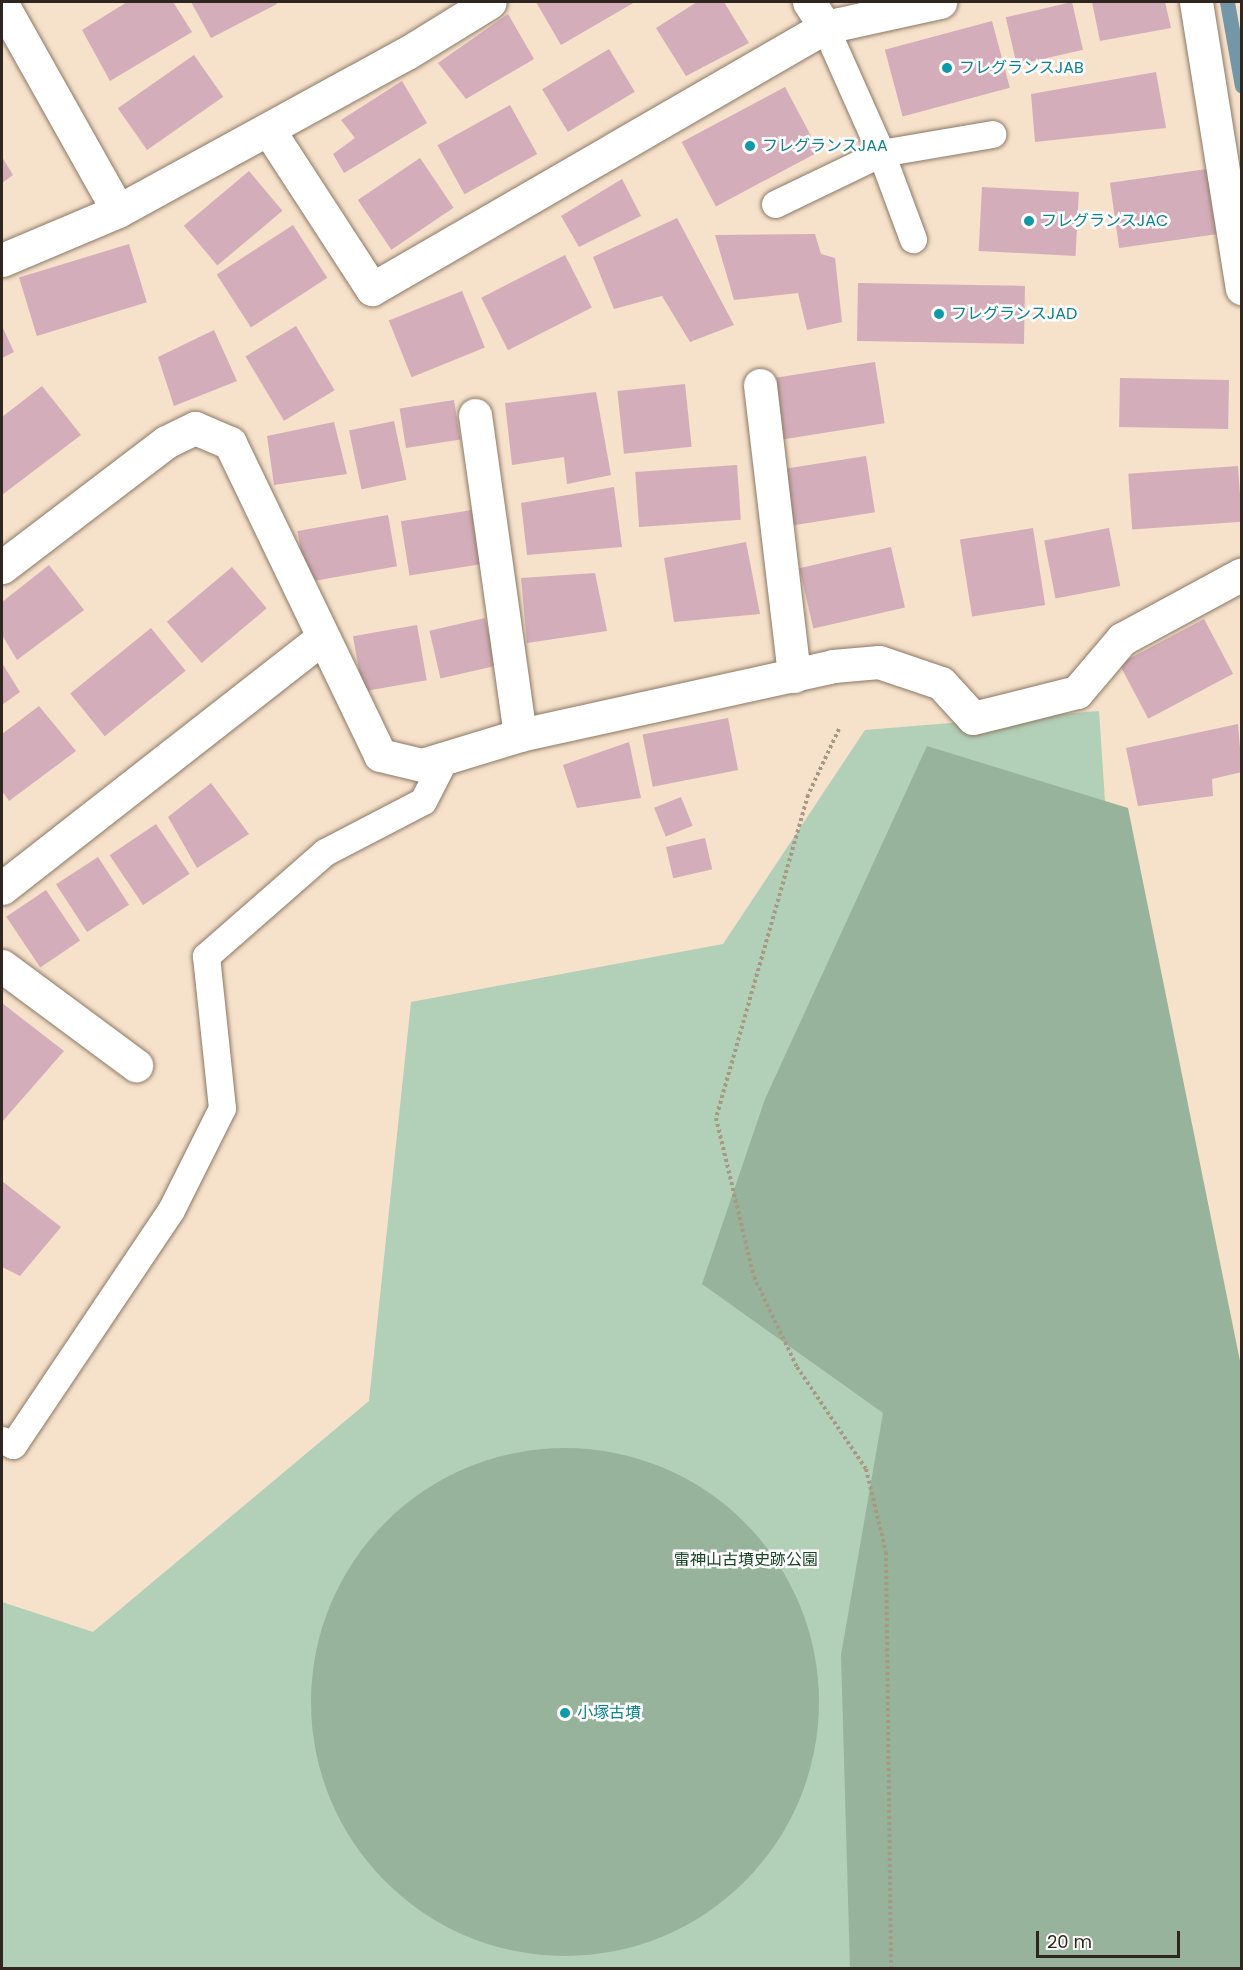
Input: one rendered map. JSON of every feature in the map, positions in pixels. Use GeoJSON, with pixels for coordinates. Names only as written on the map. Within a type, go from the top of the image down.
{"type":"FeatureCollection","features":[{"type":"Feature","properties":{"kind":"street"},"geometry":{"type":"LineString","coordinates":[[2,260],[118,211],[268,129],[490,2]]}},
{"type":"Feature","properties":{"kind":"street"},"geometry":{"type":"LineString","coordinates":[[268,129],[372,290],[817,14],[940,2]]}},
{"type":"Feature","properties":{"kind":"street"},"geometry":{"type":"LineString","coordinates":[[1196,2],[1242,288]]}},
{"type":"Feature","properties":{"kind":"street"},"geometry":{"type":"LineString","coordinates":[[2,4],[118,211]]}},
{"type":"Feature","properties":{"kind":"street"},"geometry":{"type":"LineString","coordinates":[[760,385],[794,676]]}},
{"type":"Feature","properties":{"kind":"street"},"geometry":{"type":"LineString","coordinates":[[476,415],[520,735]]}},
{"type":"Feature","properties":{"kind":"street"},"geometry":{"type":"LineString","coordinates":[[2,567],[166,441],[195,428],[230,443],[321,639],[380,754],[422,765],[520,735],[794,676],[879,662],[941,683],[973,718],[1077,692],[1122,639],[1242,574]]}},
{"type":"Feature","properties":{"kind":"street"},"geometry":{"type":"LineString","coordinates":[[2,888],[321,639]]}},
{"type":"Feature","properties":{"kind":"street"},"geometry":{"type":"LineString","coordinates":[[2,966],[136,1065]]}},
{"type":"Feature","properties":{"kind":"lane"},"geometry":{"type":"LineString","coordinates":[[817,14],[881,153],[913,239]]}},
{"type":"Feature","properties":{"kind":"lane"},"geometry":{"type":"LineString","coordinates":[[775,204],[881,153],[992,134]]}},
{"type":"Feature","properties":{"kind":"lane"},"geometry":{"type":"LineString","coordinates":[[2,1440],[13,1445],[171,1210],[222,1108],[206,956],[326,852],[423,801],[445,758]]}},
{"type":"Feature","properties":{"kind":"path"},"geometry":{"type":"LineString","coordinates":[[839,729],[808,795],[716,1118],[754,1277],[797,1367],[866,1469],[886,1552],[891,1968]]}},
{"type":"Feature","properties":{"kind":"green space","name":"雷神山古墳史跡公園"},"geometry":{"type":"Polygon","coordinates":[[[1099,711],[1183,1968],[2,1968],[2,1602],[93,1632],[369,1401],[411,1002],[723,944],[865,730],[1099,711]]]}},
{"type":"Feature","properties":{"kind":"green space"},"geometry":{"type":"Polygon","coordinates":[[[927,746],[1128,808],[1241,1366],[1241,1968],[850,1968],[841,1655],[883,1413],[702,1284],[765,1099],[927,746]]]}},
{"type":"Feature","properties":{"kind":"green space","name":"小塚古墳"},"geometry":{"type":"Polygon","coordinates":[[[565,1448],[615,1453],[662,1467],[706,1491],[745,1522],[776,1561],[800,1605],[814,1652],[819,1702],[814,1752],[800,1799],[776,1843],[745,1882],[706,1913],[662,1937],[615,1951],[565,1956],[515,1951],[468,1937],[424,1913],[385,1882],[354,1843],[330,1799],[316,1752],[311,1702],[316,1652],[330,1605],[354,1561],[385,1522],[424,1491],[468,1467],[515,1453],[565,1448]]]}},
{"type":"Feature","properties":{"kind":"building"},"geometry":{"type":"Polygon","coordinates":[[[127,2],[173,2],[192,32],[110,81],[82,30],[127,2]]]}},
{"type":"Feature","properties":{"kind":"building"},"geometry":{"type":"Polygon","coordinates":[[[191,2],[276,2],[277,4],[211,38],[191,2]]]}},
{"type":"Feature","properties":{"kind":"building"},"geometry":{"type":"Polygon","coordinates":[[[536,2],[635,2],[561,45],[536,2]]]}},
{"type":"Feature","properties":{"kind":"building"},"geometry":{"type":"Polygon","coordinates":[[[697,2],[724,2],[749,43],[686,76],[656,28],[697,2]]]}},
{"type":"Feature","properties":{"kind":"building"},"geometry":{"type":"Polygon","coordinates":[[[1072,2],[1083,50],[1017,65],[1006,17],[1072,2]]]}},
{"type":"Feature","properties":{"kind":"building"},"geometry":{"type":"Polygon","coordinates":[[[1092,2],[1165,2],[1171,28],[1100,41],[1092,2]]]}},
{"type":"Feature","properties":{"kind":"building"},"geometry":{"type":"Polygon","coordinates":[[[508,14],[534,59],[466,99],[438,63],[508,14]]]}},
{"type":"Feature","properties":{"kind":"building","name":"フレグランスJAB"},"geometry":{"type":"Polygon","coordinates":[[[992,21],[1010,88],[903,116],[885,50],[992,21]]]}},
{"type":"Feature","properties":{"kind":"building"},"geometry":{"type":"Polygon","coordinates":[[[609,49],[635,92],[568,132],[542,89],[609,49]]]}},
{"type":"Feature","properties":{"kind":"building"},"geometry":{"type":"Polygon","coordinates":[[[194,55],[223,97],[147,150],[118,108],[194,55]]]}},
{"type":"Feature","properties":{"kind":"building"},"geometry":{"type":"Polygon","coordinates":[[[1156,72],[1166,128],[1035,142],[1031,94],[1156,72]]]}},
{"type":"Feature","properties":{"kind":"building"},"geometry":{"type":"Polygon","coordinates":[[[402,81],[427,123],[344,173],[333,154],[355,138],[341,120],[402,81]]]}},
{"type":"Feature","properties":{"kind":"building","name":"フレグランスJAA"},"geometry":{"type":"Polygon","coordinates":[[[785,87],[819,151],[716,206],[682,142],[785,87]]]}},
{"type":"Feature","properties":{"kind":"building"},"geometry":{"type":"Polygon","coordinates":[[[510,105],[537,154],[465,194],[437,145],[510,105]]]}},
{"type":"Feature","properties":{"kind":"building"},"geometry":{"type":"Polygon","coordinates":[[[2,157],[13,175],[2,183],[2,157]]]}},
{"type":"Feature","properties":{"kind":"building"},"geometry":{"type":"Polygon","coordinates":[[[420,158],[454,208],[391,250],[358,200],[420,158]]]}},
{"type":"Feature","properties":{"kind":"building"},"geometry":{"type":"Polygon","coordinates":[[[1207,169],[1216,234],[1119,248],[1110,183],[1207,169]]]}},
{"type":"Feature","properties":{"kind":"building"},"geometry":{"type":"Polygon","coordinates":[[[249,171],[282,211],[217,265],[184,226],[249,171]]]}},
{"type":"Feature","properties":{"kind":"building"},"geometry":{"type":"Polygon","coordinates":[[[622,179],[641,216],[579,247],[561,216],[622,179]]]}},
{"type":"Feature","properties":{"kind":"building","name":"フレグランスJAC"},"geometry":{"type":"Polygon","coordinates":[[[982,187],[1079,192],[1076,256],[979,251],[982,187]]]}},
{"type":"Feature","properties":{"kind":"building"},"geometry":{"type":"Polygon","coordinates":[[[677,218],[734,325],[690,342],[662,296],[614,309],[593,257],[677,218]]]}},
{"type":"Feature","properties":{"kind":"building"},"geometry":{"type":"Polygon","coordinates":[[[293,225],[327,278],[251,327],[217,275],[293,225]]]}},
{"type":"Feature","properties":{"kind":"building"},"geometry":{"type":"Polygon","coordinates":[[[815,234],[821,254],[835,258],[842,322],[807,330],[798,293],[734,300],[715,235],[815,234]]]}},
{"type":"Feature","properties":{"kind":"building"},"geometry":{"type":"Polygon","coordinates":[[[129,244],[147,302],[37,336],[19,278],[129,244]]]}},
{"type":"Feature","properties":{"kind":"building"},"geometry":{"type":"Polygon","coordinates":[[[565,255],[592,308],[508,350],[481,298],[565,255]]]}},
{"type":"Feature","properties":{"kind":"building","name":"フレグランスJAD"},"geometry":{"type":"Polygon","coordinates":[[[858,283],[1025,286],[1024,344],[857,341],[858,283]]]}},
{"type":"Feature","properties":{"kind":"building"},"geometry":{"type":"Polygon","coordinates":[[[462,291],[485,348],[412,377],[389,321],[462,291]]]}},
{"type":"Feature","properties":{"kind":"building"},"geometry":{"type":"Polygon","coordinates":[[[2,326],[14,352],[2,358],[2,326]]]}},
{"type":"Feature","properties":{"kind":"building"},"geometry":{"type":"Polygon","coordinates":[[[296,326],[335,390],[284,421],[245,356],[296,326]]]}},
{"type":"Feature","properties":{"kind":"building"},"geometry":{"type":"Polygon","coordinates":[[[214,330],[237,381],[174,406],[158,357],[214,330]]]}},
{"type":"Feature","properties":{"kind":"building"},"geometry":{"type":"Polygon","coordinates":[[[875,362],[885,423],[779,440],[769,379],[875,362]]]}},
{"type":"Feature","properties":{"kind":"building"},"geometry":{"type":"Polygon","coordinates":[[[1120,378],[1229,380],[1228,429],[1119,427],[1120,378]]]}},
{"type":"Feature","properties":{"kind":"building"},"geometry":{"type":"Polygon","coordinates":[[[685,384],[692,447],[624,454],[617,391],[685,384]]]}},
{"type":"Feature","properties":{"kind":"building"},"geometry":{"type":"Polygon","coordinates":[[[42,386],[81,435],[2,495],[2,417],[42,386]]]}},
{"type":"Feature","properties":{"kind":"building"},"geometry":{"type":"Polygon","coordinates":[[[596,392],[611,475],[567,484],[564,457],[512,465],[505,403],[596,392]]]}},
{"type":"Feature","properties":{"kind":"building"},"geometry":{"type":"Polygon","coordinates":[[[454,400],[460,440],[406,448],[400,409],[454,400]]]}},
{"type":"Feature","properties":{"kind":"building"},"geometry":{"type":"Polygon","coordinates":[[[394,421],[406,480],[361,489],[349,431],[394,421]]]}},
{"type":"Feature","properties":{"kind":"building"},"geometry":{"type":"Polygon","coordinates":[[[334,422],[347,474],[274,485],[267,436],[334,422]]]}},
{"type":"Feature","properties":{"kind":"building"},"geometry":{"type":"Polygon","coordinates":[[[866,456],[875,512],[786,526],[777,470],[866,456]]]}},
{"type":"Feature","properties":{"kind":"building"},"geometry":{"type":"Polygon","coordinates":[[[737,465],[741,520],[639,527],[635,472],[737,465]]]}},
{"type":"Feature","properties":{"kind":"building"},"geometry":{"type":"Polygon","coordinates":[[[1238,466],[1242,522],[1132,530],[1128,474],[1238,466]]]}},
{"type":"Feature","properties":{"kind":"building"},"geometry":{"type":"Polygon","coordinates":[[[614,487],[622,547],[527,555],[521,503],[614,487]]]}},
{"type":"Feature","properties":{"kind":"building"},"geometry":{"type":"Polygon","coordinates":[[[472,510],[481,564],[409,576],[401,521],[472,510]]]}},
{"type":"Feature","properties":{"kind":"building"},"geometry":{"type":"Polygon","coordinates":[[[388,515],[397,566],[306,582],[297,531],[388,515]]]}},
{"type":"Feature","properties":{"kind":"building"},"geometry":{"type":"Polygon","coordinates":[[[1033,528],[1045,605],[972,617],[960,540],[1033,528]]]}},
{"type":"Feature","properties":{"kind":"building"},"geometry":{"type":"Polygon","coordinates":[[[1109,528],[1120,586],[1055,599],[1044,541],[1109,528]]]}},
{"type":"Feature","properties":{"kind":"building"},"geometry":{"type":"Polygon","coordinates":[[[746,542],[760,614],[674,622],[664,558],[746,542]]]}},
{"type":"Feature","properties":{"kind":"building"},"geometry":{"type":"Polygon","coordinates":[[[891,547],[905,607],[813,629],[799,568],[891,547]]]}},
{"type":"Feature","properties":{"kind":"building"},"geometry":{"type":"Polygon","coordinates":[[[49,565],[84,610],[17,660],[2,635],[2,602],[49,565]]]}},
{"type":"Feature","properties":{"kind":"building"},"geometry":{"type":"Polygon","coordinates":[[[232,567],[267,608],[202,663],[167,622],[232,567]]]}},
{"type":"Feature","properties":{"kind":"building"},"geometry":{"type":"Polygon","coordinates":[[[595,573],[607,631],[527,643],[521,578],[595,573]]]}},
{"type":"Feature","properties":{"kind":"building"},"geometry":{"type":"Polygon","coordinates":[[[485,618],[496,666],[440,679],[429,631],[485,618]]]}},
{"type":"Feature","properties":{"kind":"building"},"geometry":{"type":"Polygon","coordinates":[[[1204,619],[1233,674],[1148,719],[1119,664],[1204,619]]]}},
{"type":"Feature","properties":{"kind":"building"},"geometry":{"type":"Polygon","coordinates":[[[417,625],[427,680],[363,691],[353,636],[417,625]]]}},
{"type":"Feature","properties":{"kind":"building"},"geometry":{"type":"Polygon","coordinates":[[[151,628],[186,671],[105,736],[70,693],[151,628]]]}},
{"type":"Feature","properties":{"kind":"building"},"geometry":{"type":"Polygon","coordinates":[[[2,663],[20,692],[2,705],[2,663]]]}},
{"type":"Feature","properties":{"kind":"building"},"geometry":{"type":"Polygon","coordinates":[[[39,706],[76,751],[9,801],[2,791],[2,734],[39,706]]]}},
{"type":"Feature","properties":{"kind":"building"},"geometry":{"type":"Polygon","coordinates":[[[728,718],[738,770],[653,787],[643,735],[728,718]]]}},
{"type":"Feature","properties":{"kind":"building"},"geometry":{"type":"Polygon","coordinates":[[[1238,724],[1242,772],[1212,779],[1213,796],[1138,806],[1126,748],[1238,724]]]}},
{"type":"Feature","properties":{"kind":"building"},"geometry":{"type":"Polygon","coordinates":[[[629,742],[641,798],[577,808],[563,765],[629,742]]]}},
{"type":"Feature","properties":{"kind":"building"},"geometry":{"type":"Polygon","coordinates":[[[211,783],[249,834],[197,868],[168,817],[211,783]]]}},
{"type":"Feature","properties":{"kind":"building"},"geometry":{"type":"Polygon","coordinates":[[[681,797],[693,826],[666,837],[654,808],[681,797]]]}},
{"type":"Feature","properties":{"kind":"building"},"geometry":{"type":"Polygon","coordinates":[[[156,824],[190,874],[143,905],[110,855],[156,824]]]}},
{"type":"Feature","properties":{"kind":"building"},"geometry":{"type":"Polygon","coordinates":[[[705,838],[712,869],[673,878],[666,847],[705,838]]]}},
{"type":"Feature","properties":{"kind":"building"},"geometry":{"type":"Polygon","coordinates":[[[98,857],[129,905],[87,932],[56,884],[98,857]]]}},
{"type":"Feature","properties":{"kind":"building"},"geometry":{"type":"Polygon","coordinates":[[[46,890],[80,941],[40,967],[6,917],[46,890]]]}},
{"type":"Feature","properties":{"kind":"building"},"geometry":{"type":"Polygon","coordinates":[[[2,1003],[64,1051],[2,1122],[2,1003]]]}},
{"type":"Feature","properties":{"kind":"building"},"geometry":{"type":"Polygon","coordinates":[[[2,1181],[61,1227],[20,1276],[2,1267],[2,1181]]]}},
{"type":"Feature","properties":{"kind":"waterway"},"geometry":{"type":"LineString","coordinates":[[1227,2],[1242,86]]}},
{"type":"Feature","properties":{"kind":"place","name":"フレグランスJAB"},"geometry":{"type":"Point","coordinates":[947,68]}},
{"type":"Feature","properties":{"kind":"place","name":"フレグランスJAA"},"geometry":{"type":"Point","coordinates":[750,146]}},
{"type":"Feature","properties":{"kind":"place","name":"フレグランスJAC"},"geometry":{"type":"Point","coordinates":[1029,221]}},
{"type":"Feature","properties":{"kind":"place","name":"フレグランスJAD"},"geometry":{"type":"Point","coordinates":[939,314]}},
{"type":"Feature","properties":{"kind":"place","name":"小塚古墳"},"geometry":{"type":"Point","coordinates":[565,1713]}}]}
